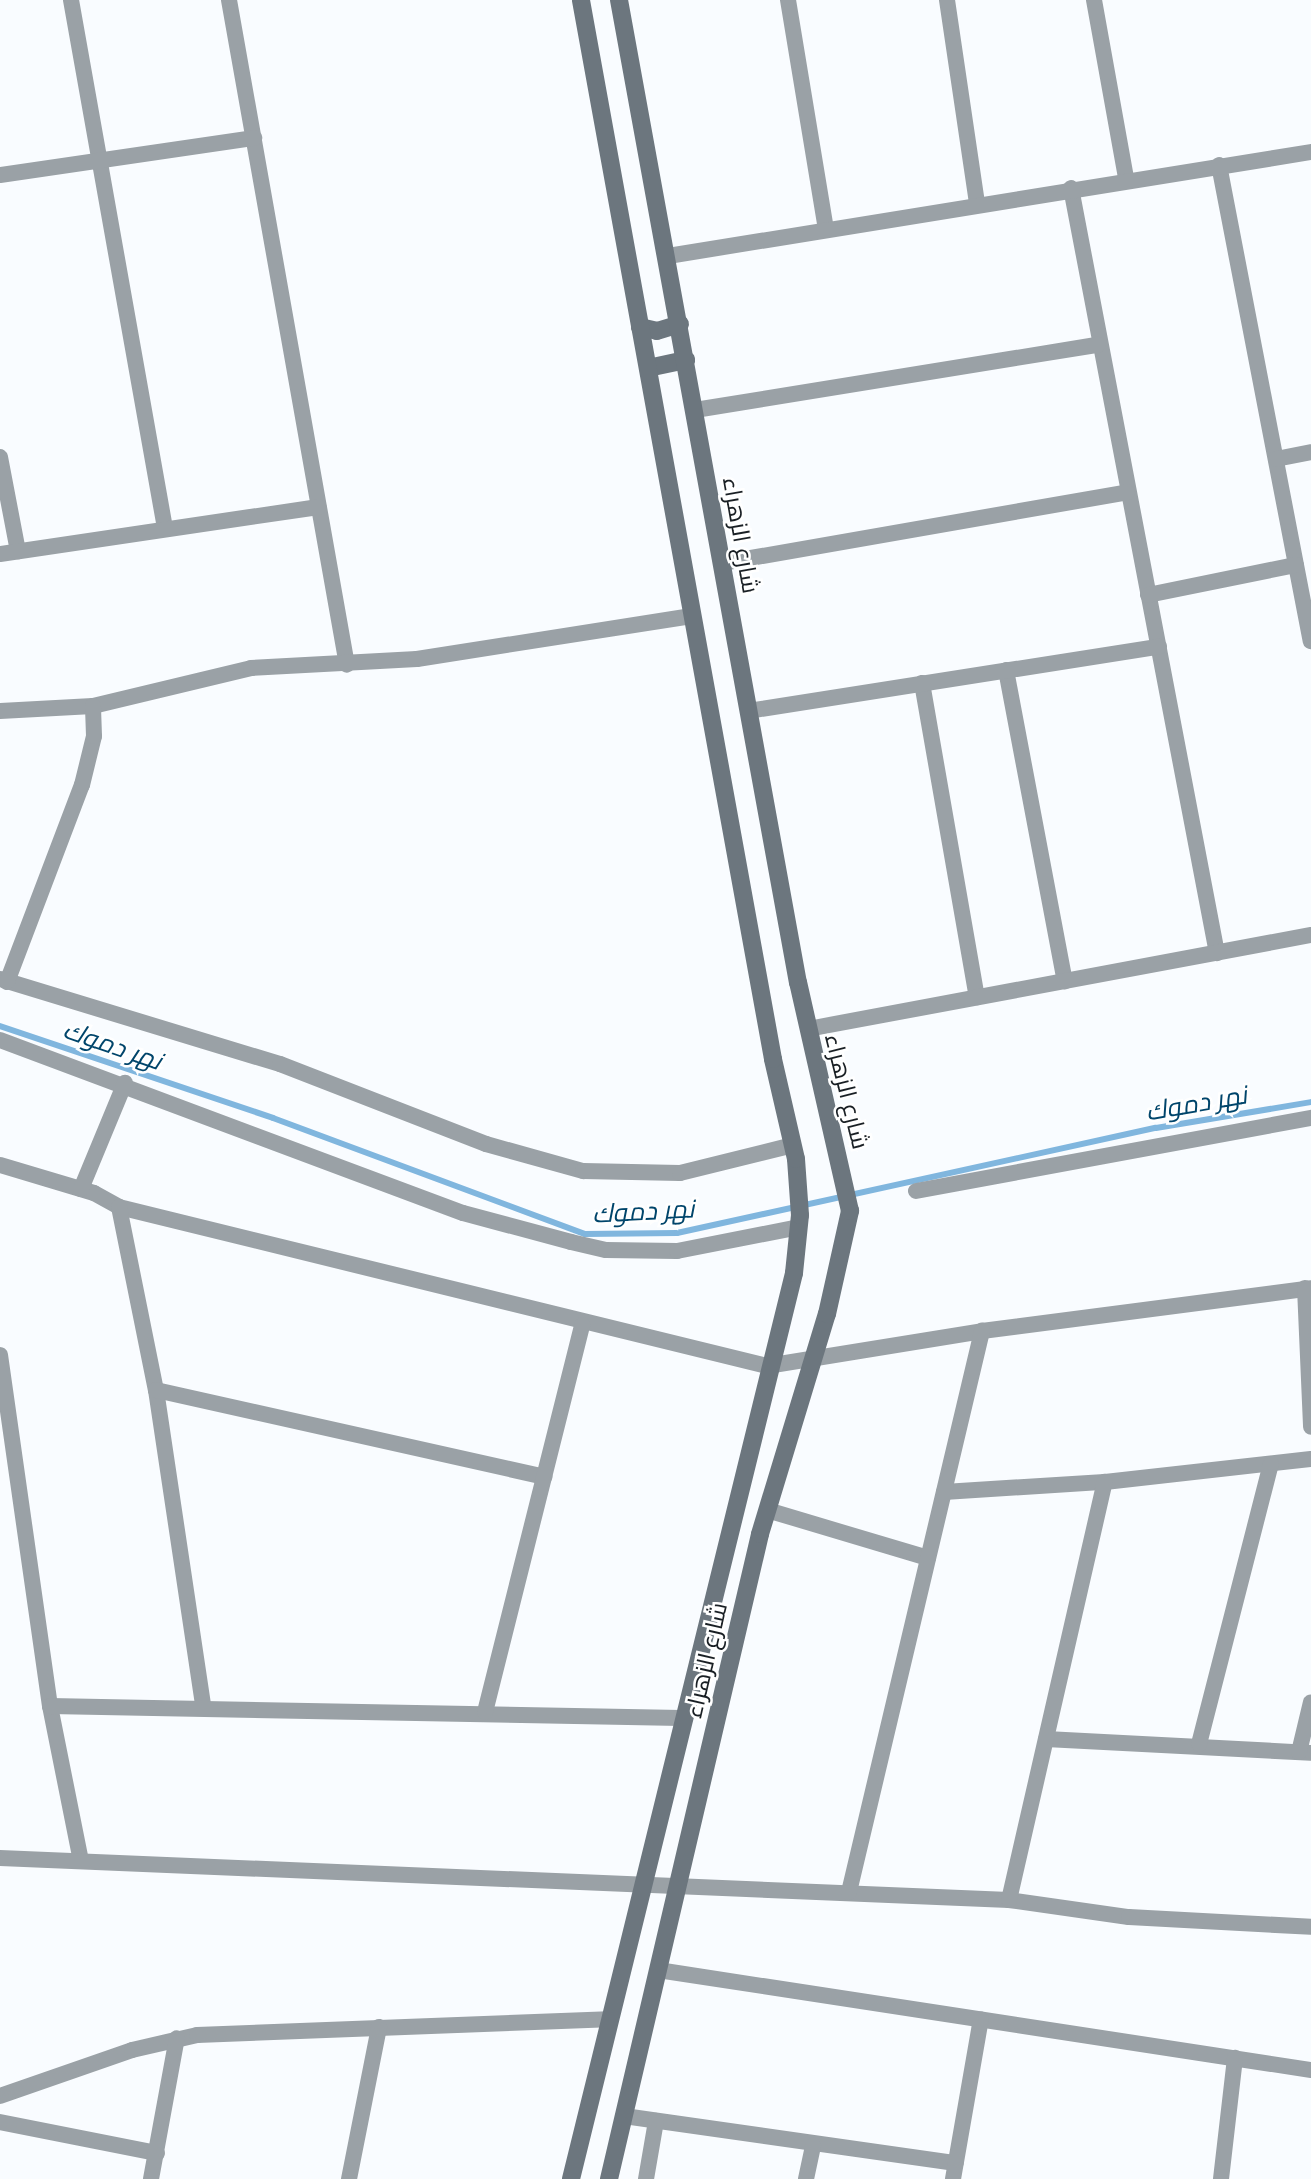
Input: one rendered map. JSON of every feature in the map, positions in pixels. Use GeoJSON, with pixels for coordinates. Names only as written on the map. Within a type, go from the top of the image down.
{"type":"FeatureCollection","features":[{"type":"Feature","properties":{"kind":"main road","name":"شارع الزهراء"},"geometry":{"type":"LineString","coordinates":[[571,2179],[767,1366],[794,1273],[799,1221],[795,1152],[692,616],[581,0]]}},
{"type":"Feature","properties":{"kind":"main road","name":"شارع الزهراء"},"geometry":{"type":"LineString","coordinates":[[609,2179],[767,1510],[847,1241],[850,1211],[808,1028],[619,0]]}},
{"type":"Feature","properties":{"kind":"main road"},"geometry":{"type":"LineString","coordinates":[[640,327],[657,331],[680,324]]}},
{"type":"Feature","properties":{"kind":"main road"},"geometry":{"type":"LineString","coordinates":[[648,369],[686,360]]}},
{"type":"Feature","properties":{"kind":"street"},"geometry":{"type":"LineString","coordinates":[[71,0],[165,528]]}},
{"type":"Feature","properties":{"kind":"street"},"geometry":{"type":"LineString","coordinates":[[229,0],[347,665]]}},
{"type":"Feature","properties":{"kind":"street"},"geometry":{"type":"LineString","coordinates":[[788,0],[826,229]]}},
{"type":"Feature","properties":{"kind":"street"},"geometry":{"type":"LineString","coordinates":[[947,0],[977,204]]}},
{"type":"Feature","properties":{"kind":"street"},"geometry":{"type":"LineString","coordinates":[[1094,0],[1126,178]]}},
{"type":"Feature","properties":{"kind":"street"},"geometry":{"type":"LineString","coordinates":[[0,174],[254,138]]}},
{"type":"Feature","properties":{"kind":"street"},"geometry":{"type":"LineString","coordinates":[[668,256],[1126,178],[1311,152]]}},
{"type":"Feature","properties":{"kind":"street"},"geometry":{"type":"LineString","coordinates":[[1219,165],[1311,641]]}},
{"type":"Feature","properties":{"kind":"street"},"geometry":{"type":"LineString","coordinates":[[1071,188],[1098,345],[1217,953]]}},
{"type":"Feature","properties":{"kind":"street"},"geometry":{"type":"LineString","coordinates":[[695,410],[1098,345]]}},
{"type":"Feature","properties":{"kind":"street"},"geometry":{"type":"LineString","coordinates":[[1276,458],[1311,452]]}},
{"type":"Feature","properties":{"kind":"street"},"geometry":{"type":"LineString","coordinates":[[0,457],[18,551]]}},
{"type":"Feature","properties":{"kind":"street"},"geometry":{"type":"LineString","coordinates":[[722,563],[1128,492]]}},
{"type":"Feature","properties":{"kind":"street"},"geometry":{"type":"LineString","coordinates":[[0,554],[319,506]]}},
{"type":"Feature","properties":{"kind":"street"},"geometry":{"type":"LineString","coordinates":[[1148,595],[1296,565]]}},
{"type":"Feature","properties":{"kind":"street"},"geometry":{"type":"LineString","coordinates":[[0,711],[93,706],[251,668],[347,665],[692,616]]}},
{"type":"Feature","properties":{"kind":"street"},"geometry":{"type":"LineString","coordinates":[[748,711],[1159,647]]}},
{"type":"Feature","properties":{"kind":"street"},"geometry":{"type":"LineString","coordinates":[[1006,670],[1065,981]]}},
{"type":"Feature","properties":{"kind":"street"},"geometry":{"type":"LineString","coordinates":[[922,684],[977,997]]}},
{"type":"Feature","properties":{"kind":"street"},"geometry":{"type":"LineString","coordinates":[[93,706],[93,736],[82,785],[4,980],[280,1064],[486,1144],[583,1171],[680,1173],[795,1152]]}},
{"type":"Feature","properties":{"kind":"street"},"geometry":{"type":"LineString","coordinates":[[808,1028],[1311,935]]}},
{"type":"Feature","properties":{"kind":"street"},"geometry":{"type":"LineString","coordinates":[[0,1040],[125,1083],[463,1213],[606,1250],[677,1251],[799,1221]]}},
{"type":"Feature","properties":{"kind":"street"},"geometry":{"type":"LineString","coordinates":[[81,1189],[125,1083]]}},
{"type":"Feature","properties":{"kind":"street"},"geometry":{"type":"LineString","coordinates":[[916,1191],[1311,1118]]}},
{"type":"Feature","properties":{"kind":"street"},"geometry":{"type":"LineString","coordinates":[[0,1164],[81,1189],[119,1207],[582,1325],[767,1366],[814,1356],[982,1331],[1308,1288],[1311,1427]]}},
{"type":"Feature","properties":{"kind":"street"},"geometry":{"type":"LineString","coordinates":[[119,1207],[156,1390],[203,1706]]}},
{"type":"Feature","properties":{"kind":"street"},"geometry":{"type":"LineString","coordinates":[[485,1712],[582,1325]]}},
{"type":"Feature","properties":{"kind":"street"},"geometry":{"type":"LineString","coordinates":[[849,1892],[982,1331]]}},
{"type":"Feature","properties":{"kind":"street"},"geometry":{"type":"LineString","coordinates":[[0,1355],[8,1490],[81,1861]]}},
{"type":"Feature","properties":{"kind":"street"},"geometry":{"type":"LineString","coordinates":[[156,1390],[544,1477]]}},
{"type":"Feature","properties":{"kind":"street"},"geometry":{"type":"LineString","coordinates":[[944,1492],[1105,1482],[1311,1459]]}},
{"type":"Feature","properties":{"kind":"street"},"geometry":{"type":"LineString","coordinates":[[1199,1744],[1271,1464]]}},
{"type":"Feature","properties":{"kind":"street"},"geometry":{"type":"LineString","coordinates":[[1009,1900],[1105,1482]]}},
{"type":"Feature","properties":{"kind":"street"},"geometry":{"type":"LineString","coordinates":[[767,1510],[928,1559]]}},
{"type":"Feature","properties":{"kind":"street"},"geometry":{"type":"LineString","coordinates":[[1046,1739],[1199,1744],[1305,1753],[1311,1702]]}},
{"type":"Feature","properties":{"kind":"street"},"geometry":{"type":"LineString","coordinates":[[50,1706],[203,1706],[681,1718]]}},
{"type":"Feature","properties":{"kind":"street"},"geometry":{"type":"LineString","coordinates":[[0,1858],[318,1876],[677,1885],[1009,1900],[1129,1917],[1311,1927]]}},
{"type":"Feature","properties":{"kind":"street"},"geometry":{"type":"LineString","coordinates":[[658,1969],[1311,2070]]}},
{"type":"Feature","properties":{"kind":"street"},"geometry":{"type":"LineString","coordinates":[[0,2096],[177,2038],[608,2019]]}},
{"type":"Feature","properties":{"kind":"street"},"geometry":{"type":"LineString","coordinates":[[624,2116],[955,2171],[981,2019]]}},
{"type":"Feature","properties":{"kind":"street"},"geometry":{"type":"LineString","coordinates":[[349,2179],[379,2027]]}},
{"type":"Feature","properties":{"kind":"street"},"geometry":{"type":"LineString","coordinates":[[151,2179],[177,2038]]}},
{"type":"Feature","properties":{"kind":"street"},"geometry":{"type":"LineString","coordinates":[[1221,2179],[1236,2058]]}},
{"type":"Feature","properties":{"kind":"street"},"geometry":{"type":"LineString","coordinates":[[646,2179],[656,2121]]}},
{"type":"Feature","properties":{"kind":"street"},"geometry":{"type":"LineString","coordinates":[[0,2122],[157,2153]]}},
{"type":"Feature","properties":{"kind":"street"},"geometry":{"type":"LineString","coordinates":[[806,2179],[813,2146]]}},
{"type":"Feature","properties":{"kind":"waterway","name":"نهر دموك"},"geometry":{"type":"LineString","coordinates":[[0,1026],[273,1118],[585,1234],[677,1233],[1156,1128],[1311,1102]]}}]}
